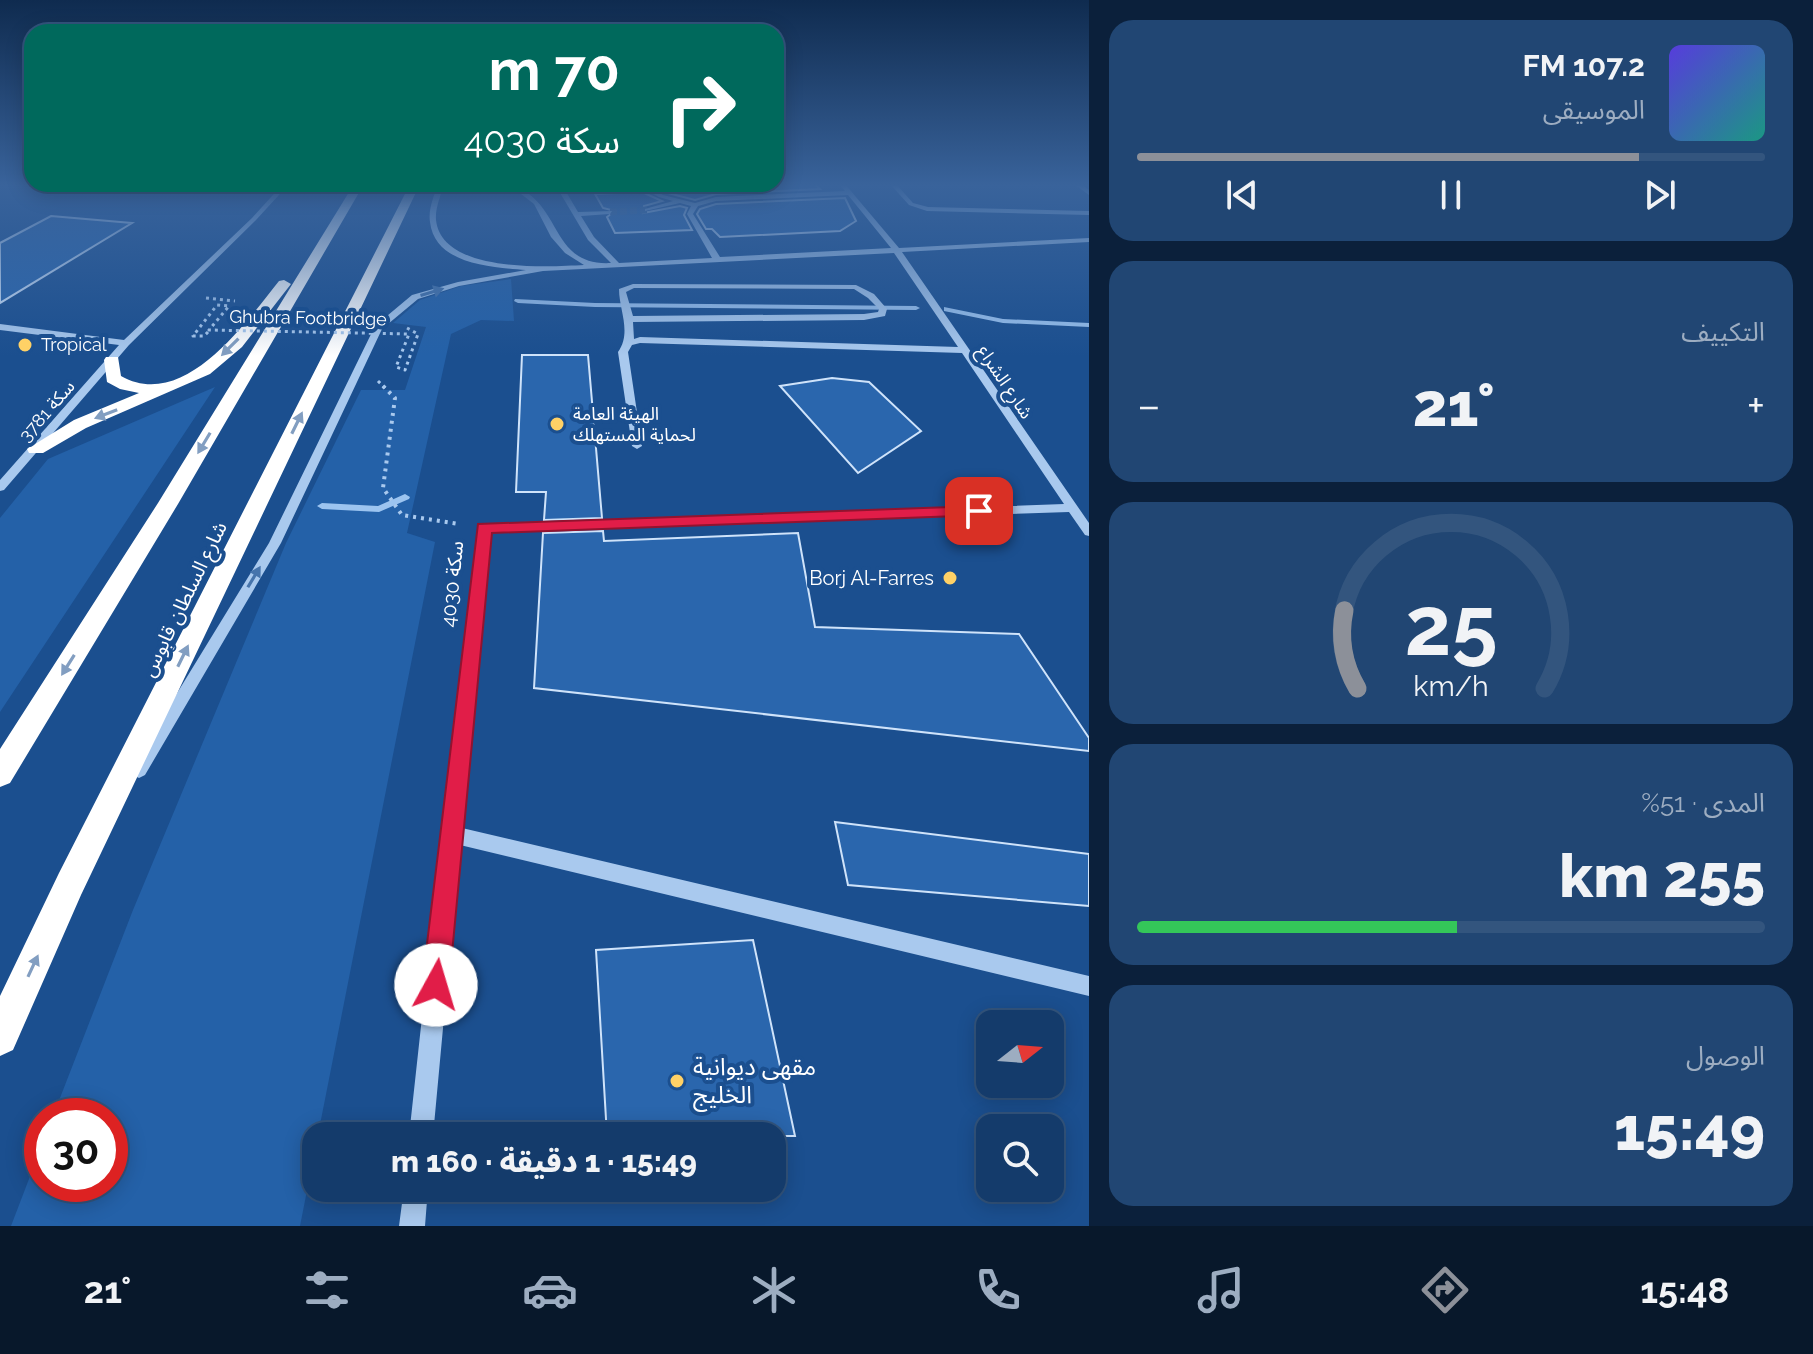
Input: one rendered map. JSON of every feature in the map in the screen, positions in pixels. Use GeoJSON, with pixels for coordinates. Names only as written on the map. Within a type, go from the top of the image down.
{"type":"FeatureCollection","features":[{"type":"Feature","properties":{"kind":"highway"},"geometry":{"type":"LineString","coordinates":[[36,449],[80,424],[178,383],[228,352],[319,241]]}},
{"type":"Feature","properties":{"kind":"highway"},"geometry":{"type":"LineString","coordinates":[[0,774],[168,504],[323,241]]}},
{"type":"Feature","properties":{"kind":"highway","name":"شارع السلطان قابوس"},"geometry":{"type":"LineString","coordinates":[[0,1037],[70,884],[387,241]]}},
{"type":"Feature","properties":{"kind":"highway"},"geometry":{"type":"LineString","coordinates":[[112,360],[113,378],[126,389],[150,389],[178,383]]}},
{"type":"Feature","properties":{"kind":"street","name":"سكة 3781"},"geometry":{"type":"LineString","coordinates":[[0,487],[126,343],[231,241]]}},
{"type":"Feature","properties":{"kind":"street"},"geometry":{"type":"LineString","coordinates":[[440,241],[450,251],[478,262],[543,269]]}},
{"type":"Feature","properties":{"kind":"street"},"geometry":{"type":"LineString","coordinates":[[559,241],[568,251],[591,266]]}},
{"type":"Feature","properties":{"kind":"street"},"geometry":{"type":"LineString","coordinates":[[594,241],[616,264]]}},
{"type":"Feature","properties":{"kind":"street"},"geometry":{"type":"LineString","coordinates":[[706,241],[717,259]]}},
{"type":"Feature","properties":{"kind":"street","name":"شارع الشراع"},"geometry":{"type":"LineString","coordinates":[[889,241],[1089,532]]}},
{"type":"Feature","properties":{"kind":"street"},"geometry":{"type":"LineString","coordinates":[[70,884],[275,543],[378,328],[415,297],[458,284],[543,269],[1060,241]]}},
{"type":"Feature","properties":{"kind":"street"},"geometry":{"type":"LineString","coordinates":[[629,319],[864,317],[882,314],[883,309],[871,296],[856,287],[633,286],[622,291],[629,319],[629,343],[623,352],[637,446]]}},
{"type":"Feature","properties":{"kind":"street"},"geometry":{"type":"LineString","coordinates":[[0,327],[126,343]]}},
{"type":"Feature","properties":{"kind":"street"},"geometry":{"type":"LineString","coordinates":[[629,343],[640,340],[964,350]]}},
{"type":"Feature","properties":{"kind":"street","name":"سكة 4030"},"geometry":{"type":"LineString","coordinates":[[422,1122],[484,528],[1072,508]]}},
{"type":"Feature","properties":{"kind":"street"},"geometry":{"type":"LineString","coordinates":[[451,834],[1089,986]]}},
{"type":"Feature","properties":{"kind":"street"},"geometry":{"type":"LineString","coordinates":[[412,1226],[415,1202]]}},
{"type":"Feature","properties":{"kind":"path","name":"Ghubra Footbridge"},"geometry":{"type":"LineString","coordinates":[[173,296],[236,301],[208,332],[204,336],[193,336],[217,305],[229,306],[209,330],[409,334],[396,367],[405,370],[418,334],[407,328]]}},
{"type":"Feature","properties":{"kind":"path"},"geometry":{"type":"LineString","coordinates":[[384,387],[395,398],[383,488],[393,503],[402,515],[484,528]]}},
{"type":"Feature","properties":{"kind":"shaded area"},"geometry":{"type":"Polygon","coordinates":[[[511,279],[514,321],[481,320],[451,334],[407,533],[435,542],[321,1122],[302,1122],[302,1202],[305,1202],[300,1226],[11,1226],[24,1192],[24,1202],[128,1202],[128,1098],[60,1098],[133,910],[286,543],[361,390],[405,390],[426,327],[393,323],[420,300],[461,286],[511,279]]]}},
{"type":"Feature","properties":{"kind":"shaded area"},"geometry":{"type":"Polygon","coordinates":[[[215,387],[0,712],[0,518],[48,459],[215,387]]]}},
{"type":"Feature","properties":{"kind":"building"},"geometry":{"type":"Polygon","coordinates":[[[3,241],[102,241],[0,303],[0,243],[3,241]]]}},
{"type":"Feature","properties":{"kind":"building","name":"الهيئة العامة لحماية المستهلك"},"geometry":{"type":"Polygon","coordinates":[[[522,355],[588,355],[602,518],[544,520],[546,492],[516,492],[522,355]]]}},
{"type":"Feature","properties":{"kind":"building"},"geometry":{"type":"Polygon","coordinates":[[[832,378],[869,382],[921,431],[858,473],[780,386],[832,378]]]}},
{"type":"Feature","properties":{"kind":"building"},"geometry":{"type":"Polygon","coordinates":[[[603,531],[604,541],[798,533],[815,627],[1019,634],[1089,738],[1089,751],[534,688],[543,533],[603,531]]]}},
{"type":"Feature","properties":{"kind":"building"},"geometry":{"type":"Polygon","coordinates":[[[835,822],[1089,854],[1089,906],[848,885],[835,822]]]}},
{"type":"Feature","properties":{"kind":"building"},"geometry":{"type":"Polygon","coordinates":[[[753,940],[795,1136],[786,1136],[786,1122],[606,1122],[596,950],[753,940]]]}},
{"type":"Feature","properties":{"kind":"waterway"},"geometry":{"type":"LineString","coordinates":[[518,301],[595,305],[916,308]]}},
{"type":"Feature","properties":{"kind":"waterway"},"geometry":{"type":"LineString","coordinates":[[947,309],[1003,321],[1089,325]]}},
{"type":"Feature","properties":{"kind":"waterway"},"geometry":{"type":"LineString","coordinates":[[322,506],[379,509],[405,497]]}},
{"type":"Feature","properties":{"kind":"place","name":"Tropical"},"geometry":{"type":"Point","coordinates":[25,345]}},
{"type":"Feature","properties":{"kind":"place","name":"الهيئة العامة لحماية المستهلك"},"geometry":{"type":"Point","coordinates":[557,424]}},
{"type":"Feature","properties":{"kind":"place","name":"Borj Al-Farres"},"geometry":{"type":"Point","coordinates":[950,578]}},
{"type":"Feature","properties":{"kind":"place","name":"مقهى ديوانية الخليج"},"geometry":{"type":"Point","coordinates":[677,1081]}},
{"type":"Feature","properties":{"kind":"route"},"geometry":{"type":"LineString","coordinates":[[436,985],[484,528],[979,511]]}}]}
